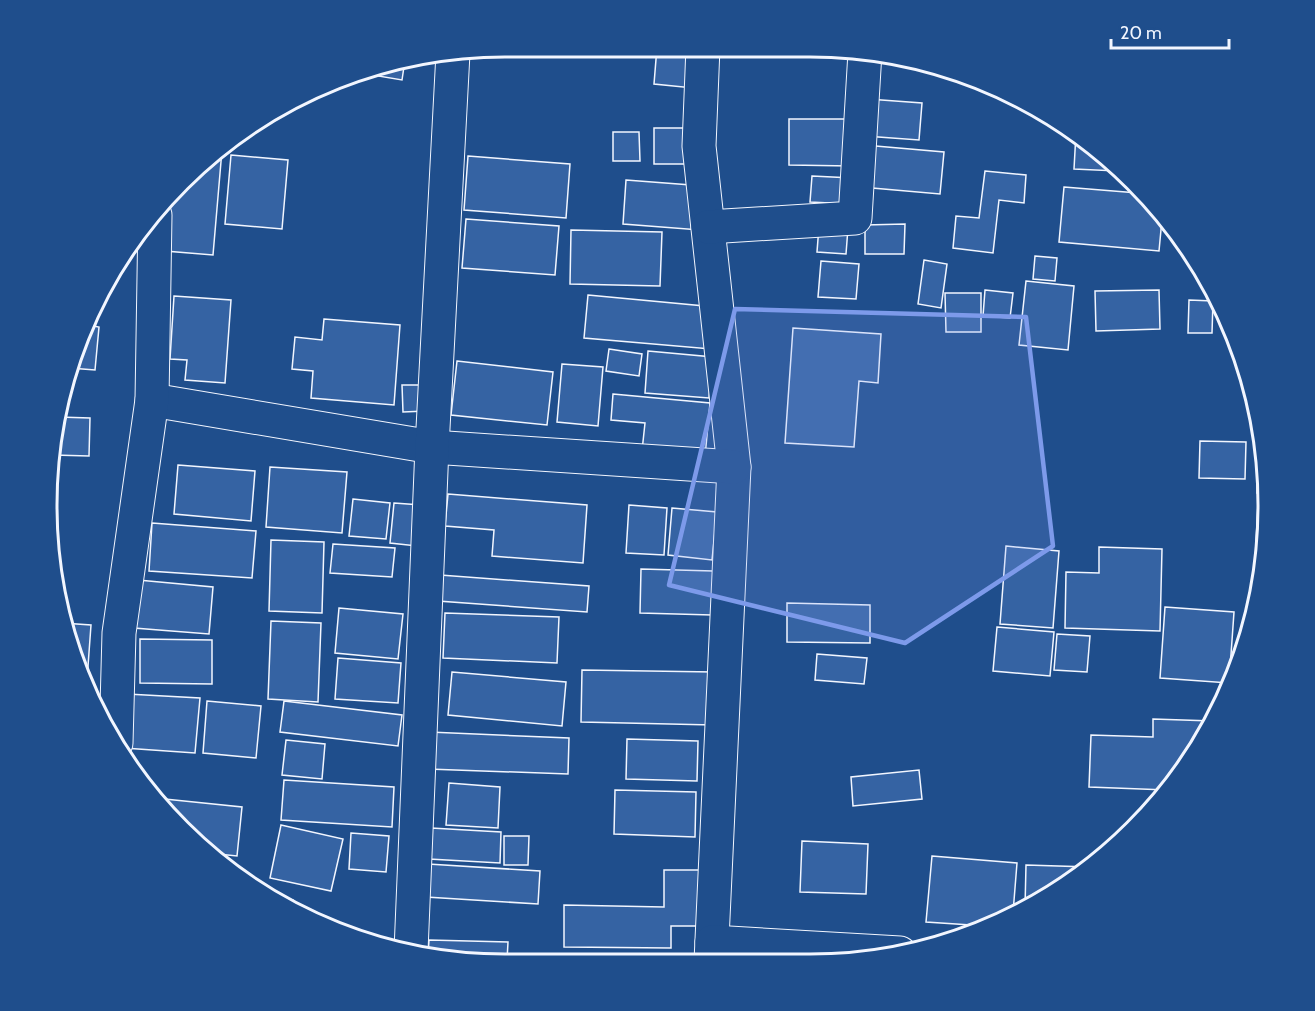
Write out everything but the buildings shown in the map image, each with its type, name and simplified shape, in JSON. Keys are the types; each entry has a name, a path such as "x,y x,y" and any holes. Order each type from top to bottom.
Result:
{"street":[{"path":"703,57 699,146 734,467 712,951 845,952"},
{"path":"411,944 432,447 453,60"},
{"path":"708,227 855,218 864,61"},
{"path":"116,729 118,633 152,400 155,226"},
{"path":"152,400 432,447 734,467"}],"highlighted area":[{"path":"735,309 1026,317 1053,546 905,643 669,585"}]}
